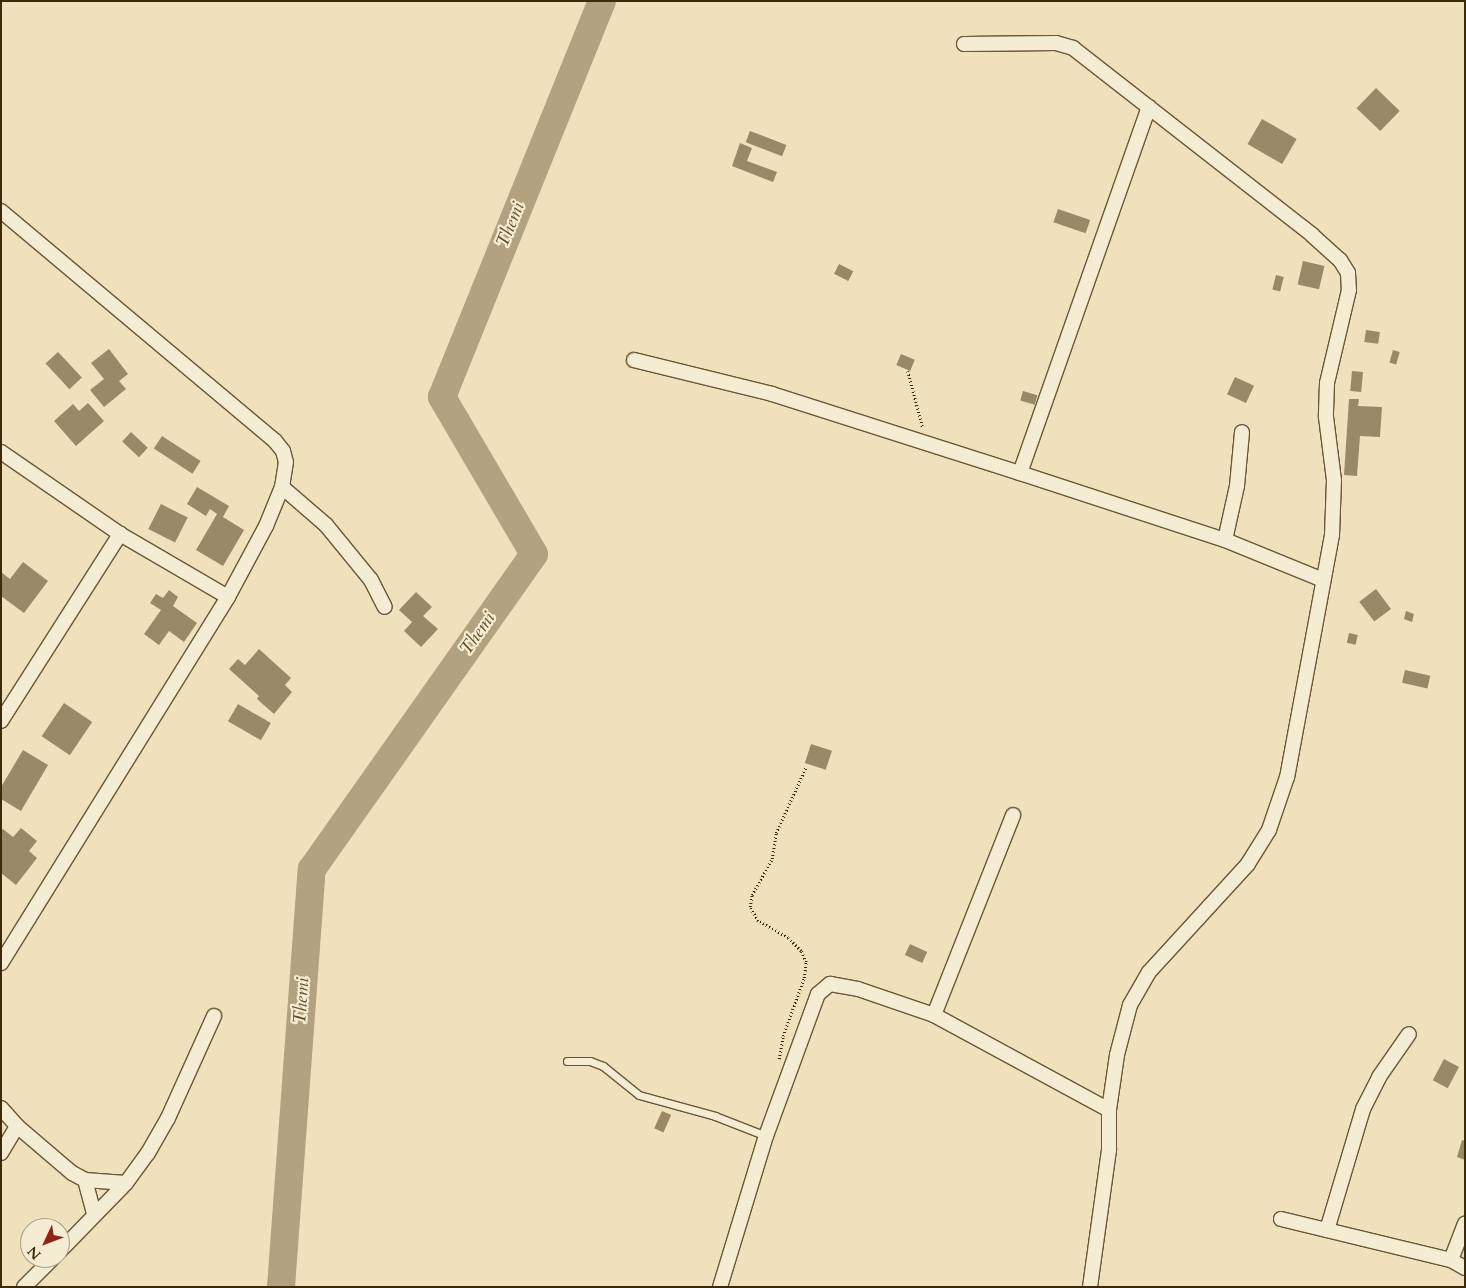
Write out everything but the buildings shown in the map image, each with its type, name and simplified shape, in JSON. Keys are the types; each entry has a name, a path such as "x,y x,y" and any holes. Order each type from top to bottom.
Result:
{"street":[{"path":"964,44 1056,43 1073,48 1312,236 1340,260 1348,273 1349,290 1327,384 1326,418 1334,480 1332,535 1288,777 1269,830 1248,864 1149,972 1139,986 1130,1005 1117,1054 1109,1110 1109,1150 1090,1287"},
{"path":"1020,473 1149,107"},
{"path":"1,211 275,442 283,451 286,462 282,487 266,526 228,597 1,963"},
{"path":"634,360 772,394 1020,473 1225,540 1323,580"},
{"path":"1225,540 1237,486 1242,432"},
{"path":"1,452 120,534 228,597"},
{"path":"282,487 326,525 371,580 385,607"},
{"path":"1,721 120,534"},
{"path":"934,1015 1013,815"},
{"path":"720,1287 766,1136 791,1074 818,994 830,984 858,989 934,1015 1109,1110"},
{"path":"70,1240 126,1183 148,1153 168,1118 214,1016"},
{"path":"1327,1230 1363,1109 1379,1077 1409,1034"},
{"path":"1,1108 17,1126 72,1173 85,1180 126,1183"},
{"path":"1,1153 17,1126"},
{"path":"85,1180 94,1214"},
{"path":"1281,1219 1451,1260 1465,1268"},
{"path":"1451,1260 1465,1224"},
{"path":"24,1287 43,1268"}],"lane":[{"path":"567,1061 590,1061 603,1066 639,1095 715,1116 766,1136"}],"path":[{"path":"908,371 917,410 931,445"},
{"path":"791,1074 778,1053 804,978 806,962 802,950 788,938 758,921 750,907 752,895 772,859 776,833 806,767"}],"waterway":[{"name":"Themi","path":"281,1287 312,869 534,554 442,397 602,1"}]}
